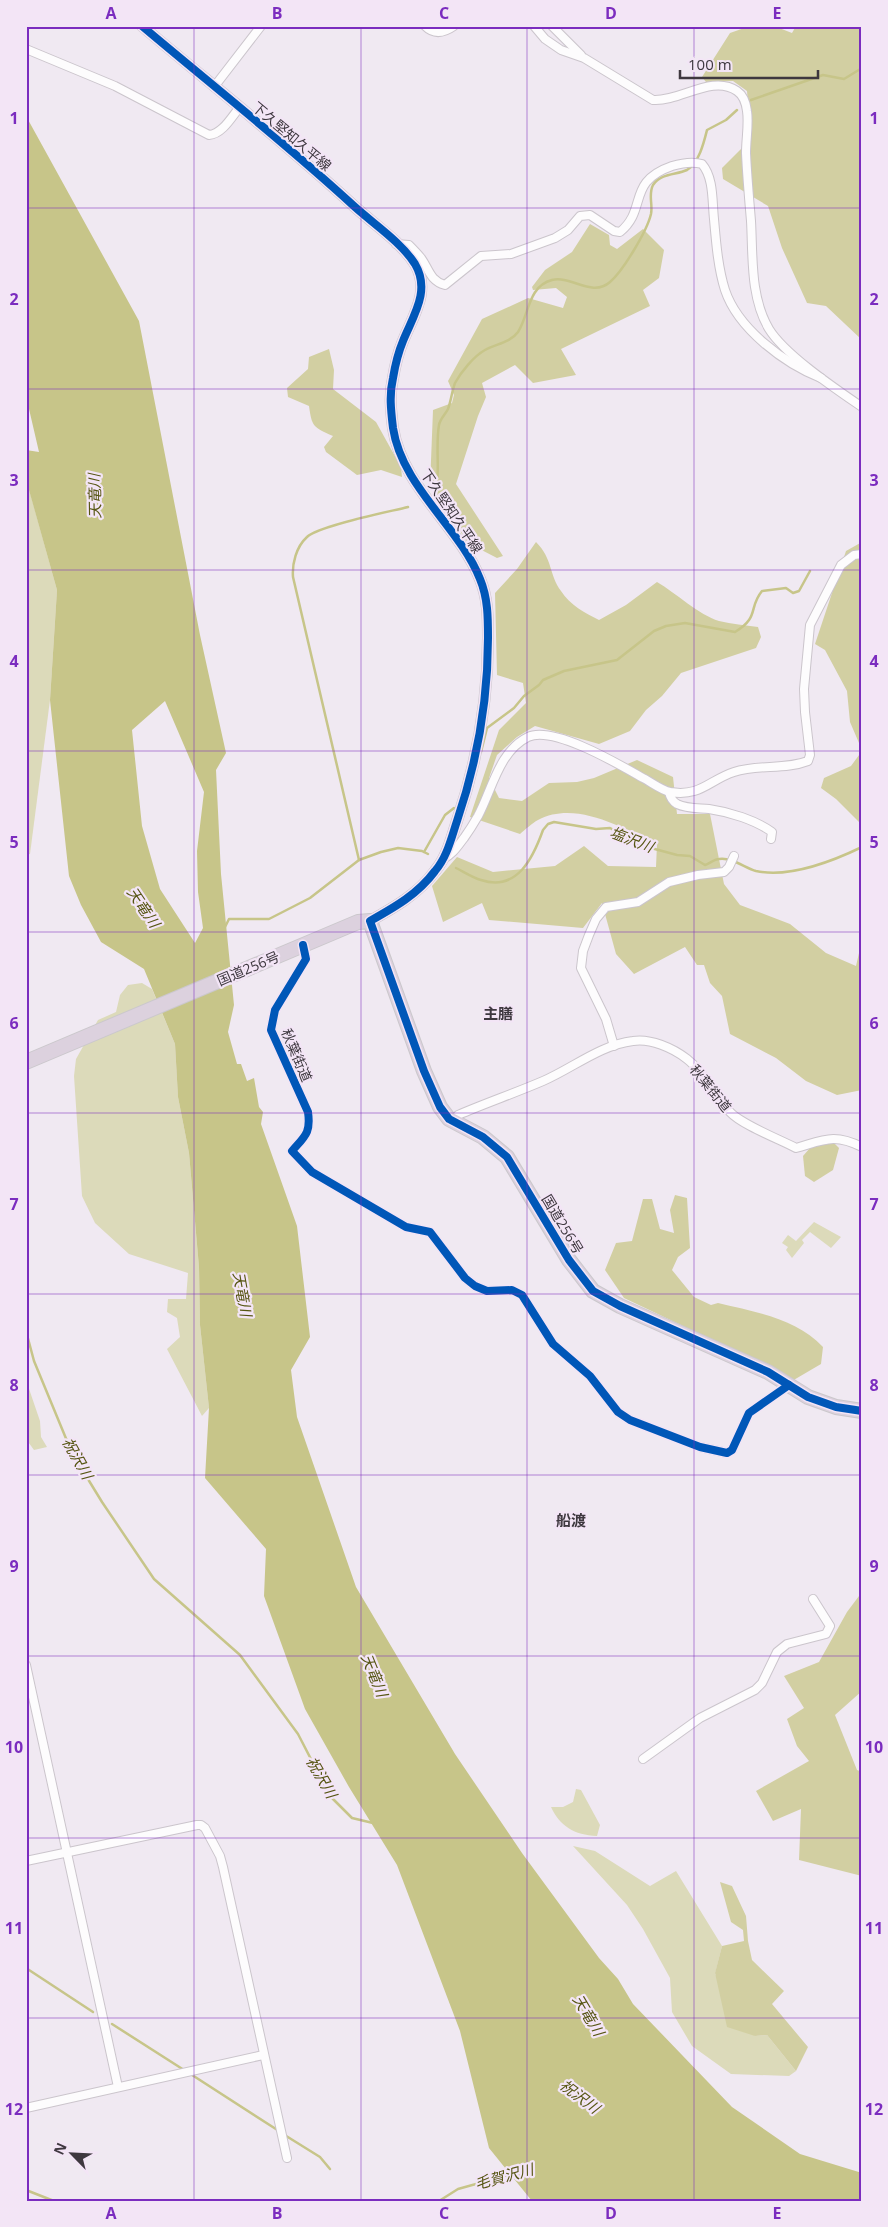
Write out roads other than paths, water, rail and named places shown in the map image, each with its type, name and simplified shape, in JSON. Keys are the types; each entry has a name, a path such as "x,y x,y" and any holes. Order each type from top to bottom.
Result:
{"highway":[{"name":"国道256号","path":"26,1062 358,922 370,921 424,1071 440,1107 453,1121 483,1137 507,1157 564,1252 585,1283 593,1291 620,1306 768,1372 821,1402 862,1411"}],"main road":[{"name":"下久堅知久平線","path":"142,26 328,182 396,244 416,267 422,292 402,344 392,382 391,406 394,432 398,446 420,488 474,565 486,599 488,658 485,703 479,741 463,803 443,859 436,871 409,898 370,921"}],"street":[{"path":"214,88 261,26"},
{"path":"425,26 429,30 440,33 454,26"},
{"path":"534,26 545,39 560,50 584,58 653,100 665,101 714,85 724,85 737,91 744,98 747,110 746,152 757,298 762,316 770,331 781,344 821,378 862,407"},
{"path":"552,26 584,58"},
{"path":"26,49 114,86 209,135 215,135 220,132 239,108"},
{"path":"396,244 409,245 421,258 431,277 445,285 481,256 512,254 555,238 568,230 580,216 590,215 614,231 620,232 633,218 636,202 648,178 658,171 694,162 702,164 710,177 714,226 721,269 732,306 752,330 779,357 802,371 821,378"},
{"path":"443,859 452,854 478,817 500,766 508,754 528,737 542,733 553,735 597,753 669,792 691,792 706,788 732,772 749,768 798,765 808,761 810,755 804,689 810,625 841,565 854,555 862,554"},
{"path":"669,792 670,798 683,806 711,809 764,826 772,832 772,839"},
{"path":"614,1046 606,1019 582,968 584,951 596,920 606,907 632,904 669,882 698,875 724,872 729,867 734,856"},
{"name":"秋葉街道","path":"303,945 306,959 276,1010 271,1030 308,1112 309,1124 307,1134 292,1150 312,1172 406,1227 430,1232 465,1278 475,1286 487,1291 512,1290 522,1295 552,1344 590,1376 618,1412 630,1420 700,1447 727,1453 732,1450 749,1413 789,1385"},
{"name":"秋葉街道","path":"453,1121 458,1115 544,1080 591,1055 634,1040 644,1041 686,1058 706,1079 729,1111 738,1119 796,1148 834,1138 847,1140 862,1147"},
{"path":"643,1759 700,1718 754,1690 762,1683 777,1652 787,1644 826,1634 830,1626 813,1599"},
{"path":"26,1665 118,2087"},
{"path":"26,1862 197,1825 202,1825 205,1828 220,1856 223,1866 287,2158"},
{"path":"26,2108 263,2054"}],"water":[{"name":"天竜川","path":"26,116 139,321 200,635 226,753 216,770 221,874 234,1005 228,1032 237,1064 241,1064 247,1081 254,1078 259,1107 263,1112 261,1124 297,1226 310,1337 291,1370 297,1417 356,1587 455,1754 522,1853 599,1958 618,1979 633,2004 732,2107 800,2154 862,2173 862,2201 532,2201 489,2148 460,2031 397,1865 349,1787 305,1709 264,1596 266,1549 205,1478 209,1408 200,1325 199,1267 189,1153 178,1097 175,1044 144,969 101,942 81,905 69,876 50,700 57,590 29,490 26,489 26,450 39,452 26,396","holes":["165,701 204,792 197,851 198,892 203,928 195,943 160,889 142,826 132,730"]}],"waterway":[{"path":"751,100 823,75 844,79 862,68"},
{"path":"435,497 438,480 439,425 448,409 455,383 464,369 481,353 507,341 518,332 530,302 538,288 544,283 559,279 596,288 610,282 628,260 649,221 653,185 660,178 683,172 691,167 700,152 707,130 726,120 737,110"},
{"path":"359,860 293,577 293,567 303,541 314,533 339,524 408,507"},
{"path":"481,752 487,728 514,708 524,696 543,680 564,671 617,660 654,631 666,626 685,623 735,632 748,622 755,602 762,591 786,588 793,593 799,591 810,571"},
{"path":"424,852 445,815 454,808"},
{"name":"塩沢川","path":"456,868 478,879 494,882 514,877 528,861 543,830 548,824 554,822 596,829 610,828 640,845 677,855 690,856 705,865 724,859 734,861 756,871 769,873 811,867 862,847"},
{"name":"塩沢川","path":"225,927 229,919 269,919 310,898 359,860 381,852 398,848 422,851 428,854"},
{"name":"祝沢川","path":"26,1331 34,1361 72,1453 102,1502 154,1579 240,1655 298,1734 330,1796 352,1818 373,1823"},
{"path":"26,1968 93,2012"},
{"path":"112,2024 184,2070"},
{"path":"189,2073 279,2131"},
{"path":"283,2134 320,2157 330,2169"},
{"name":"毛賀沢川","path":"439,2201 458,2189 512,2174"},
{"name":"毛賀沢川","path":"26,2190 54,2201"}],"district":[{"name":"主膳","path":"498,1013"},
{"name":"船渡","path":"571,1520"}]}
